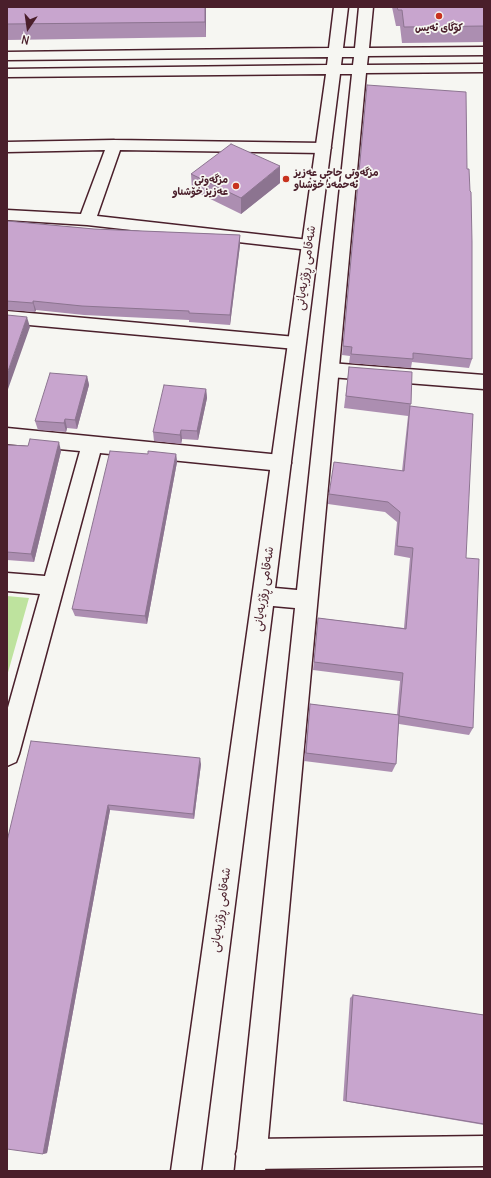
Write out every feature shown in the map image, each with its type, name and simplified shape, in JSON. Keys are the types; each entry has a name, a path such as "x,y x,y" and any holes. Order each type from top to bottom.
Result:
{"street":[{"name":"شەقامی ڕۆژبەیانی","path":"186,1171 341,7"},
{"path":"366,7 250,1162 484,1151"},
{"path":"361,61 484,51"},
{"path":"7,56 361,61 484,68"},
{"path":"7,73 335,61"},
{"path":"87,220 114,145"},
{"path":"7,147 114,145 322,148"},
{"path":"7,215 87,220 309,245"},
{"path":"7,317 296,343"},
{"path":"330,370 484,382"},
{"path":"7,436 280,463"},
{"path":"7,754 92,445"},
{"path":"7,582 53,586"},
{"path":"263,596 307,600"}],"green space":[{"path":"7,596 29,598 7,676"}],"building":[{"path":"7,7 205,7 205,22 7,24"},
{"name":"کۆگای ئەیس","path":"397,7 484,7 484,26 404,27 402,10 398,10"},
{"path":"367,85 466,92 467,169 469,169 471,192 472,359 413,353 413,359 351,354 352,347 343,346"},
{"path":"231,144 280,166 241,198 191,174"},
{"path":"7,221 94,229 240,235 230,315 189,313 189,311 82,306 33,301 33,303 7,301"},
{"path":"7,315 27,317 7,374"},
{"path":"349,367 412,372 411,404 346,396"},
{"path":"50,373 87,376 75,420 65,419 64,423 35,421"},
{"path":"164,385 206,389 197,431 181,430 180,435 153,432"},
{"path":"410,406 473,414 466,558 479,559 473,728 399,716 403,673 314,662 318,618 406,629 413,548 397,546 400,512 388,502 329,494 334,462 404,471"},
{"path":"30,439 59,442 31,554 7,552 7,445 28,446"},
{"path":"110,451 148,454 148,451 176,454 145,616 72,609"},
{"path":"310,704 399,715 396,764 306,753"},
{"path":"31,741 200,758 193,814 108,805 43,1154 7,1149 7,841"},
{"path":"353,995 484,1015 484,1124 346,1101"}],"place":[{"name":"کۆگای ئەیس","path":"439,16"},
{"name":"مزگەوتی حاجی عەزیز ئەحمەد خۆشناو","path":"286,179"},
{"name":"مزگەوتی عەزیز خۆشناو","path":"236,186"}]}
